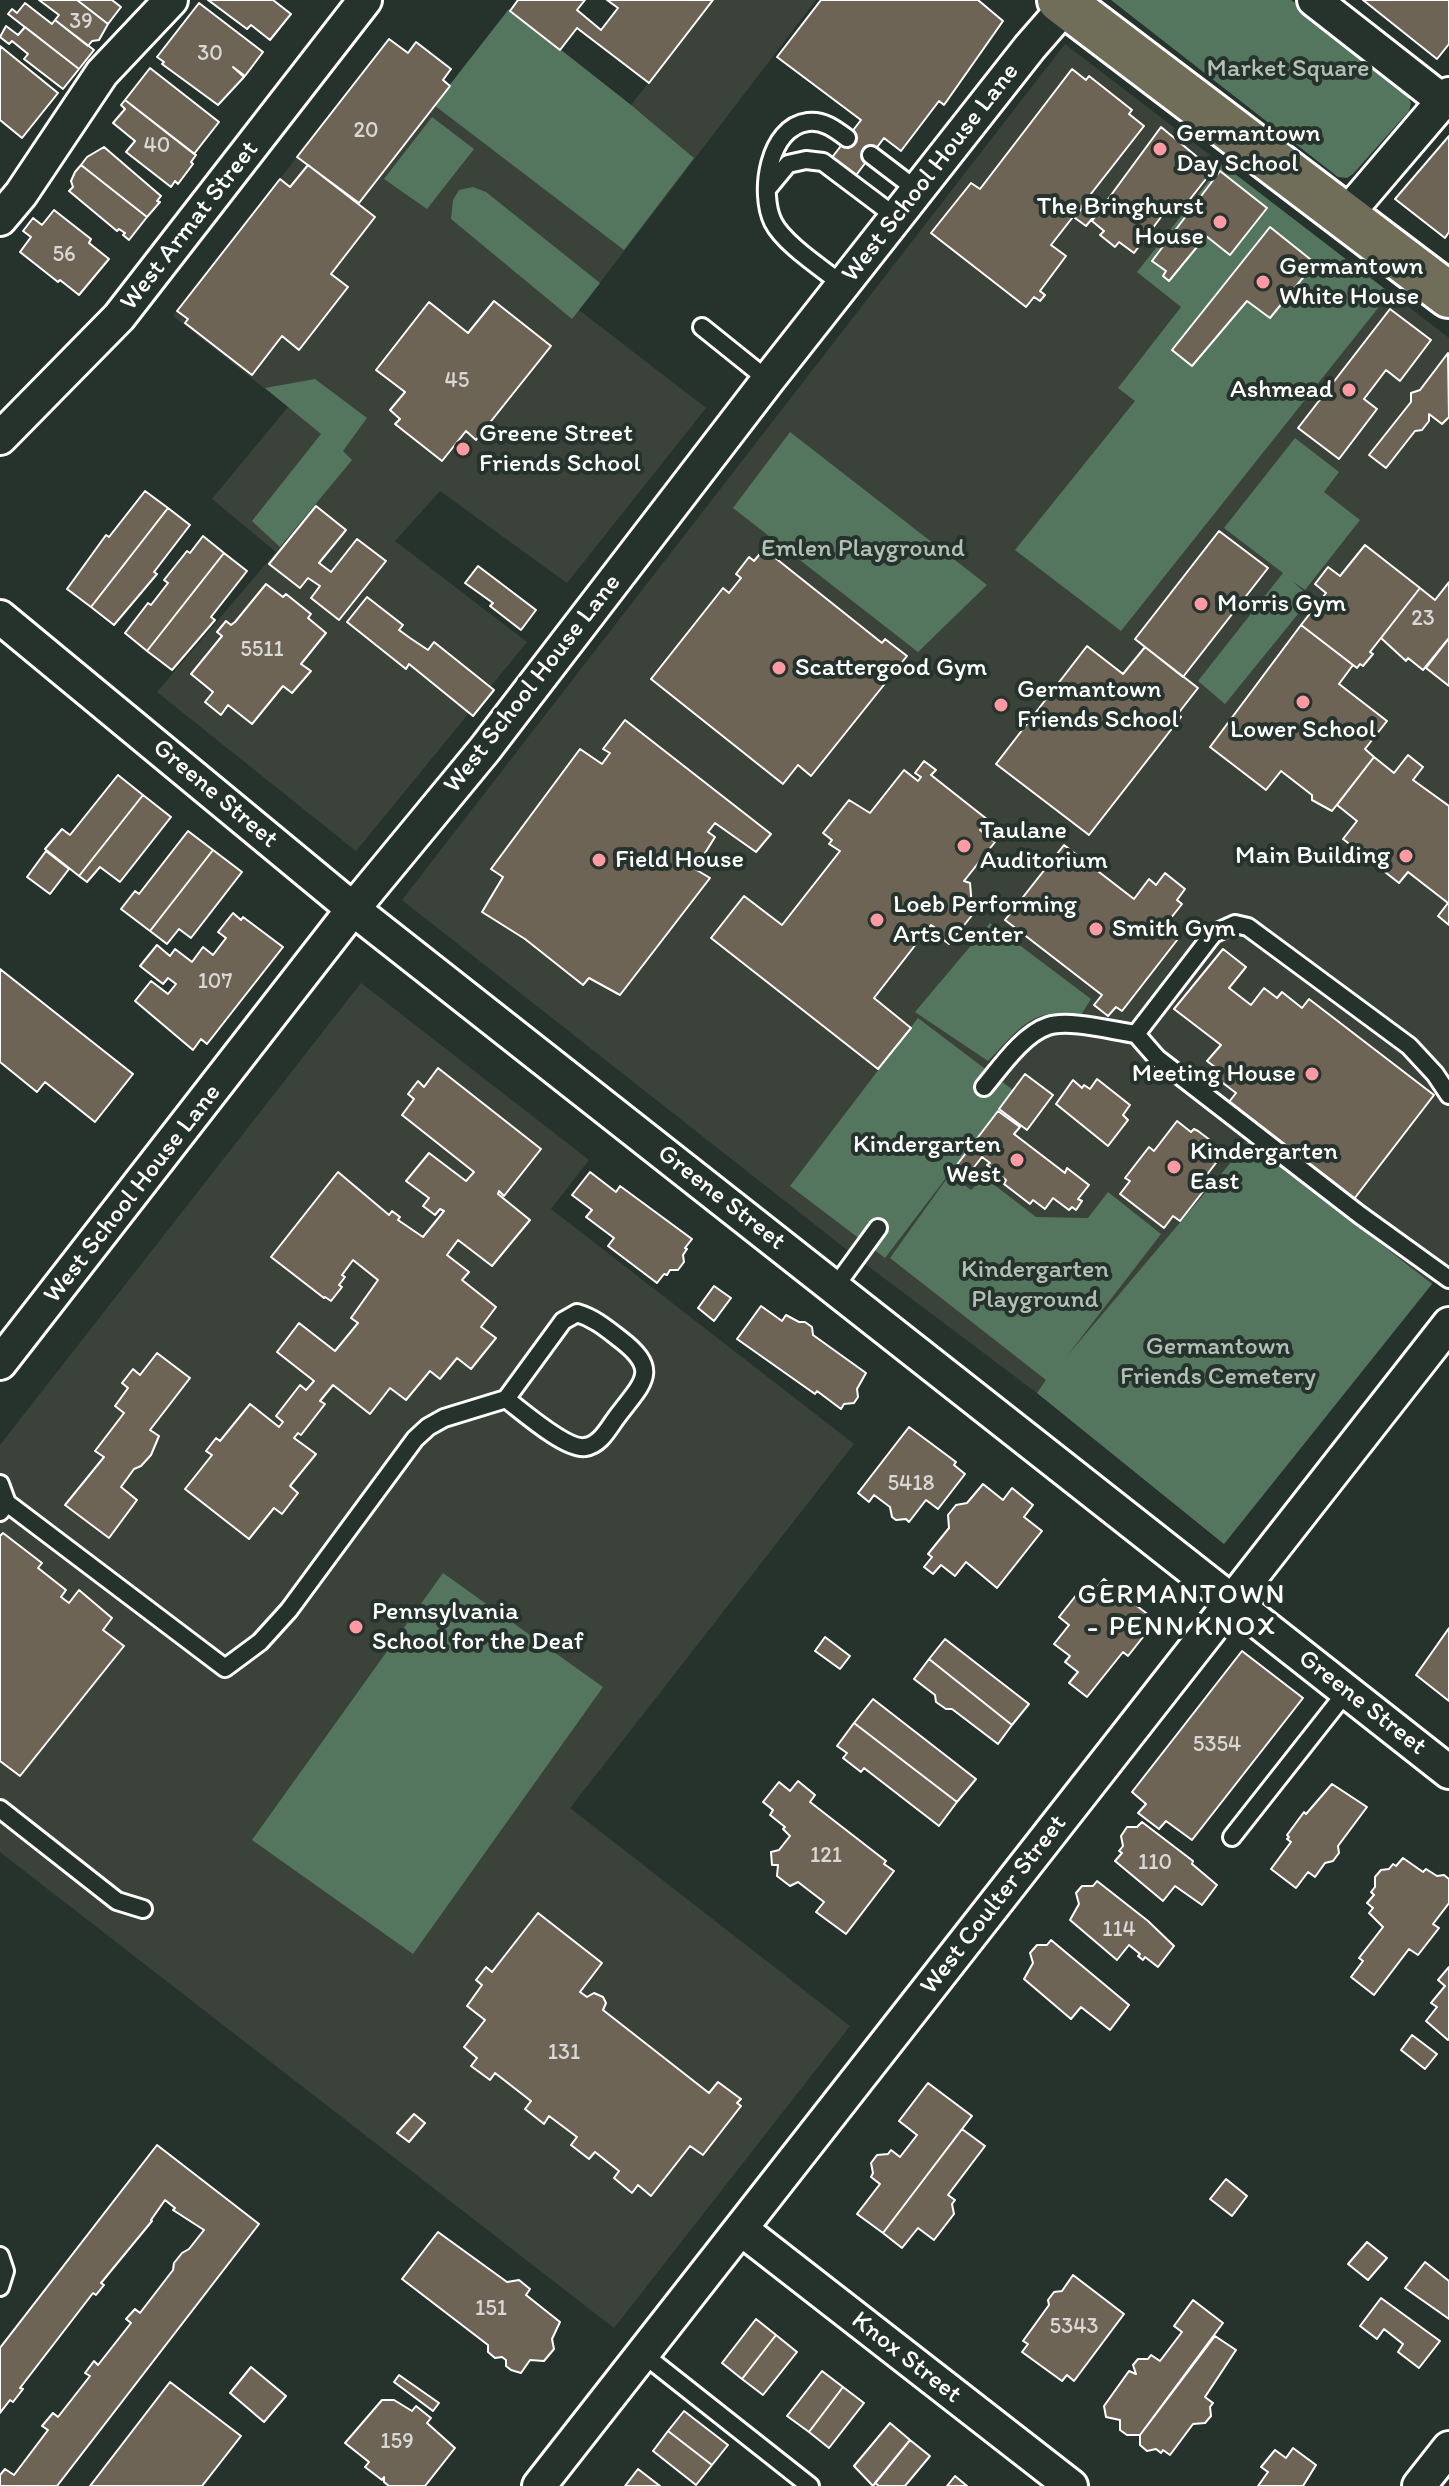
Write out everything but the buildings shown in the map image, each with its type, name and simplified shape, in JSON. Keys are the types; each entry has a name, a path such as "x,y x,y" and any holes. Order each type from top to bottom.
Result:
{"main road":[{"path":"1066,2 1449,295"}],"street":[{"path":"0,219 21,194 102,73 171,0"},
{"name":"West Armat Street","path":"4,426 119,317 365,0"},
{"path":"1314,0 1446,98 1345,216"},
{"name":"West School House Lane","path":"0,1363 353,909 485,749 768,380 1066,2"},
{"name":"Greene Street","path":"0,617 353,909 1449,1772"},
{"name":"West Coulter Street","path":"539,2486 1449,1324"},
{"name":"Knox Street","path":"741,2229 1071,2486"},
{"path":"1419,2486 1449,2448"}],"lane":[{"path":"843,285 779,232 772,219 767,192 774,152 796,125 810,121 829,125 847,138"},
{"path":"871,155 917,190"},
{"path":"767,192 775,177 788,164 806,160 823,162 896,217"},
{"path":"702,327 768,380"},
{"path":"1136,1034 1213,934 1235,924 1248,927 1409,1046 1435,1074 1449,1095"},
{"path":"984,1087 1014,1052 1048,1026 1062,1024 1136,1034 1169,1067 1360,1215 1449,1279"},
{"path":"835,1287 878,1228"},
{"path":"0,1484 4,1507 225,1668 260,1642 289,1610 415,1439 444,1418 506,1399 563,1321 577,1313 592,1318 638,1353 645,1366 643,1382 599,1441 585,1448 569,1444 506,1399"},
{"path":"1232,1837 1347,1691"},
{"path":"0,1809 117,1901 143,1909"},
{"path":"0,2256 5,2271 0,2287"},
{"path":"643,2354 810,2486"}],"shaded area":[{"name":"Greene Street Friends School","path":"713,0 816,0 579,310 706,408 567,583 440,491 395,541 527,642 356,851 157,692 276,552 212,499 288,407 173,316 297,157 359,203 509,9 631,105"},
{"name":"Germantown Friends School","path":"1065,44 1449,338 1449,1262 1224,1544 1037,1393 860,1260 402,900"},
{"name":"Pennsylvania School for the Deaf","path":"361,983 589,1160 551,1209 854,1444 570,1808 850,2026 614,2328 0,1852 0,1445"}],"green space":[{"name":"Market Square","path":"1111,0 1291,0 1404,89 1411,103 1409,111 1353,174 1347,178 1338,177"},
{"path":"509,9 694,158 624,250 434,105"},
{"path":"432,117 474,149 427,209 384,179"},
{"name":"Germantown White House","path":"1222,164 1390,293 1121,631 1015,550 1135,401 1118,388 1181,307 1137,272"},
{"path":"473,187 486,192 600,283 572,319 451,219 453,200 459,190"},
{"path":"315,379 367,418 343,451 352,460 280,547 252,521 321,434 265,388"},
{"name":"Emlen Playground","path":"790,432 987,585 918,652 733,508"},
{"path":"1295,438 1339,472 1324,492 1360,520 1305,590 1292,581 1311,598 1225,704 1198,681 1283,573 1224,528"},
{"path":"990,923 1091,999 1081,1015 1050,1014 1028,1022 988,1061 915,1012"},
{"path":"918,1018 1013,1090 885,1258 790,1186"},
{"name":"Germantown Friends Cemetery","path":"1249,1141 1432,1284 1224,1544 1037,1393 1046,1380 890,1258 950,1174 971,1190 984,1177 1036,1217 1088,1218 1108,1192 1161,1234 1067,1356"},
{"path":"443,1573 603,1687 413,1954 252,1840"}],"place":[{"name":"Germantown Day School","path":"1160,149"},
{"name":"The Bringhurst House","path":"1220,222"},
{"name":"Germantown White House","path":"1263,282"},
{"name":"Ashmead","path":"1349,390"},
{"name":"Greene Street Friends School","path":"463,449"},
{"name":"Morris Gym","path":"1201,604"},
{"name":"Scattergood Gym","path":"779,668"},
{"name":"Lower School","path":"1303,702"},
{"name":"Germantown Friends School","path":"1001,705"},
{"name":"Taulane Auditorium","path":"964,846"},
{"name":"Main Building","path":"1406,856"},
{"name":"Field House","path":"599,860"},
{"name":"Loeb Performing Arts Center","path":"877,920"},
{"name":"Smith Gym","path":"1096,929"},
{"name":"Meeting House","path":"1312,1074"},
{"name":"Kindergarten West","path":"1017,1160"},
{"name":"Kindergarten East","path":"1174,1167"},
{"name":"Pennsylvania School for the Deaf","path":"356,1627"}],"district":[{"name":"GERMANTOWN - PENN KNOX","path":"1182,1612"}],"park label":[{"name":"Kindergarten Playground","path":"1035,1285"}]}
